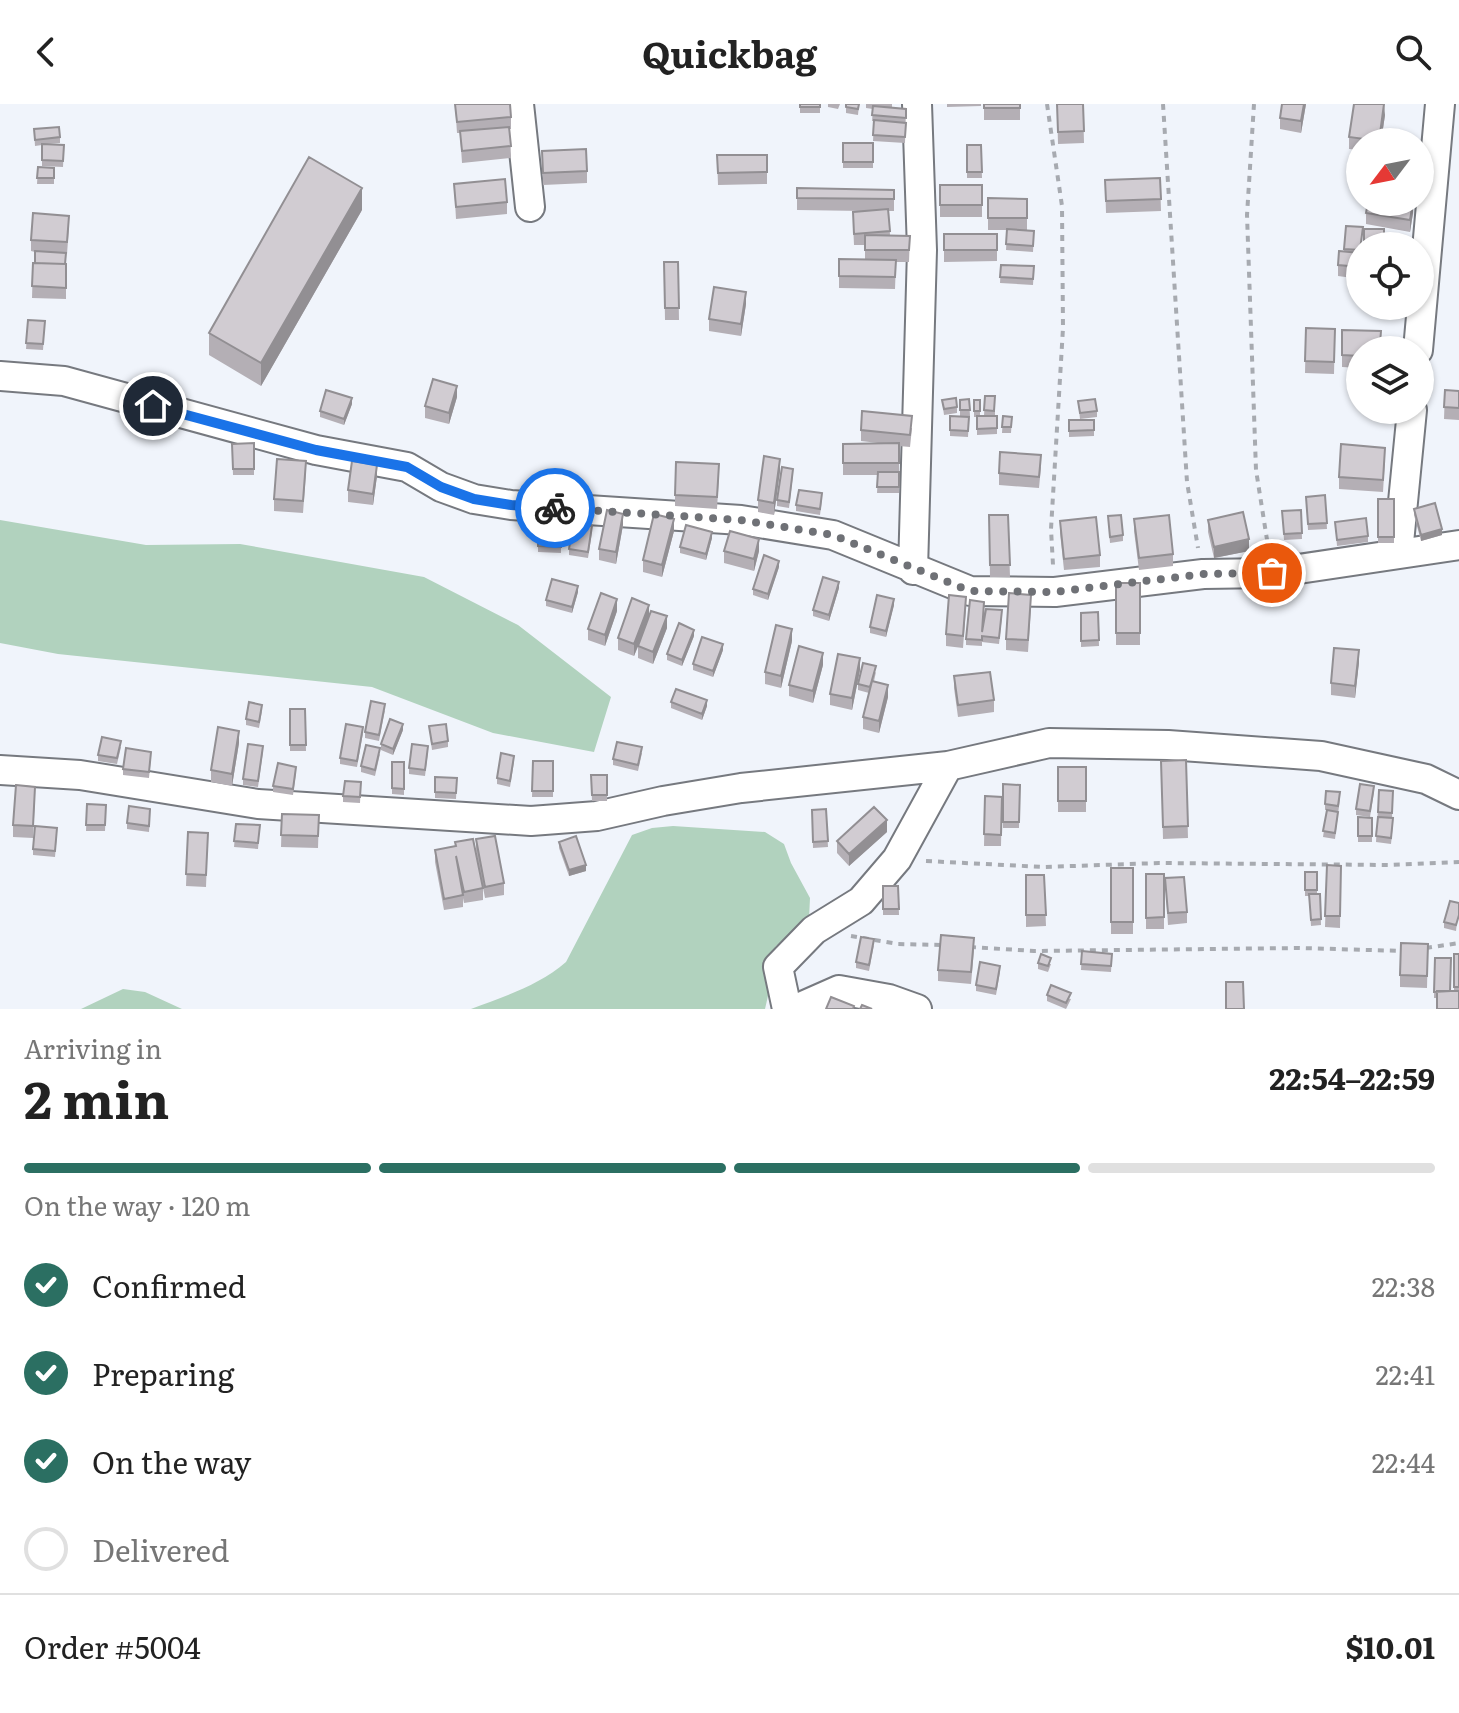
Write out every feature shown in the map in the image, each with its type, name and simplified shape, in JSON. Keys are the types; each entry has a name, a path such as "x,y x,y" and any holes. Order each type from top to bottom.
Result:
{"street":[{"path":"519,104 530,207"},
{"path":"913,570 922,250 917,104"},
{"path":"1419,336 1440,104"},
{"path":"0,376 64,381 316,450 407,467 441,487 474,499 511,505 741,520 833,535 970,591 1055,592 1203,574 1272,573 1459,545"},
{"path":"1398,553 1411,424"},
{"path":"0,770 80,775 258,804 531,821 597,816 741,788 948,766 1049,743 1168,745 1321,756 1426,779 1459,795"},
{"path":"787,1009 778,967 814,930 861,901 897,859 948,766"},
{"path":"796,1009 839,990 889,999 917,1009"}],"path":[{"path":"1047,104 1062,206 1063,328 1051,529 1055,592"},
{"path":"1163,104 1187,482 1203,574"},
{"path":"1254,104 1247,215 1251,345 1256,470 1272,573"},
{"path":"897,859 1044,867 1159,863 1389,865 1459,862"},
{"path":"814,930 898,944 1034,951 1410,950"},
{"path":"1423,948 1459,943"}],"green space":[{"path":"0,520 146,545 240,544 424,577 518,625 611,697 594,752 493,733 372,687 58,654 0,643"},
{"path":"673,826 765,832 784,844 810,898 809,919 776,946 766,966 770,987 765,1009 471,1009 533,984 566,962 632,835 652,828"},
{"path":"123,989 145,992 182,1009 81,1009"}],"building":[{"path":"455,104 510,104 511,117 457,122"},
{"path":"800,104 820,104 820,107 800,107"},
{"path":"846,104 859,104 858,109 846,107"},
{"path":"984,104 1020,104 1020,108 984,108"},
{"path":"1057,104 1083,104 1084,131 1058,132"},
{"path":"1282,104 1304,104 1301,121 1280,118"},
{"path":"1354,104 1384,104 1381,128 1350,128"},
{"path":"873,106 906,109 906,118 872,115"},
{"path":"874,120 906,123 905,137 873,135"},
{"path":"59,127 60,137 35,140 34,129"},
{"path":"509,127 511,146 462,151 460,131"},
{"path":"843,143 873,143 873,162 843,162"},
{"path":"42,144 64,145 63,161 42,160"},
{"path":"967,145 981,145 982,172 967,172"},
{"path":"586,149 587,171 543,173 542,151"},
{"path":"717,155 767,155 767,172 718,173"},
{"path":"309,157 362,188 261,363 209,333"},
{"path":"38,167 54,168 54,178 37,178"},
{"path":"1160,178 1161,199 1106,201 1105,180"},
{"path":"505,179 507,202 456,207 454,184"},
{"path":"940,185 982,185 982,205 940,205"},
{"path":"797,188 894,190 894,199 797,198"},
{"path":"988,198 1027,199 1027,218 988,218"},
{"path":"888,209 890,231 854,234 853,212"},
{"path":"33,213 69,216 67,242 31,240"},
{"path":"1385,216 1411,216 1410,220"},
{"path":"1346,226 1363,227 1362,232 1346,232 1344,249"},
{"path":"1007,229 1034,231 1033,246 1006,244"},
{"path":"1364,229 1384,229 1384,232 1364,232"},
{"path":"944,234 997,234 997,250 944,250"},
{"path":"865,235 910,236 909,250 865,250"},
{"path":"35,251 66,253 65,264 35,263"},
{"path":"1339,251 1346,252 1346,266 1338,265"},
{"path":"839,259 896,260 895,277 839,276"},
{"path":"664,262 678,262 679,308 665,308"},
{"path":"33,263 66,264 66,288 32,286"},
{"path":"1001,265 1034,266 1033,279 1000,277"},
{"path":"714,287 746,292 741,324 709,319"},
{"path":"28,320 45,321 43,344 26,343"},
{"path":"1306,328 1335,329 1334,362 1305,361"},
{"path":"1342,330 1381,331 1381,336 1346,336 1346,355 1342,355"},
{"path":"433,379 457,386 449,413 425,406"},
{"path":"326,390 352,398 344,419 320,411"},
{"path":"1445,390 1459,391 1459,408 1444,407"},
{"path":"985,396 995,396 994,411 984,410"},
{"path":"956,398 957,407 944,409 942,400"},
{"path":"969,399 970,410 960,410 960,400"},
{"path":"1095,399 1097,411 1080,413 1078,401"},
{"path":"974,400 980,400 980,411 974,411"},
{"path":"862,411 912,416 910,435 861,430"},
{"path":"950,416 969,417 968,431 950,430"},
{"path":"977,416 997,416 997,428 977,429"},
{"path":"1003,416 1012,417 1011,427 1002,427"},
{"path":"1069,420 1094,420 1094,430 1069,431"},
{"path":"254,443 254,469 233,469 232,444"},
{"path":"899,443 899,463 843,463 843,444"},
{"path":"1341,444 1385,448 1383,480 1339,477"},
{"path":"1000,452 1041,455 1039,477 999,473"},
{"path":"764,456 780,459 774,503 758,500"},
{"path":"277,459 306,461 303,501 274,499"},
{"path":"352,461 377,465 373,494 348,490"},
{"path":"676,462 719,464 717,497 675,495"},
{"path":"782,467 793,469 789,502 777,500"},
{"path":"878,472 899,472 899,487 877,487"},
{"path":"799,490 822,493 820,509 796,505"},
{"path":"1325,495 1327,523 1308,524 1306,497"},
{"path":"1378,499 1394,499 1394,537 1378,537"},
{"path":"1435,503 1442,529 1421,535 1414,509"},
{"path":"607,510 623,514 616,552 599,549"},
{"path":"1301,510 1302,533 1284,534 1282,511"},
{"path":"1243,512 1249,539 1214,547 1208,520"},
{"path":"654,514 674,519 662,565 643,560"},
{"path":"989,515 1008,515 1010,565 990,565"},
{"path":"1121,515 1123,535 1110,537 1108,516"},
{"path":"1169,515 1173,554 1139,558 1134,519"},
{"path":"1096,517 1100,555 1064,559 1060,521"},
{"path":"1366,518 1368,536 1337,540 1335,522"},
{"path":"573,524 592,526 588,552 569,549"},
{"path":"686,525 712,532 706,554 680,547"},
{"path":"538,531 561,532 561,547 538,546"},
{"path":"730,531 759,539 754,559 724,551"},
{"path":"764,555 779,561 768,594 753,589"},
{"path":"823,577 839,582 829,615 813,610"},
{"path":"552,579 578,586 572,607 546,600"},
{"path":"1116,583 1140,583 1140,633 1116,633"},
{"path":"601,593 617,599 605,635 588,629"},
{"path":"1009,593 1031,595 1028,640 1006,639"},
{"path":"877,595 894,599 886,631 870,627"},
{"path":"949,595 966,597 963,636 946,634"},
{"path":"632,598 649,605 634,644 618,638"},
{"path":"970,600 984,602 982,632 986,609 1002,610 999,638 982,636 982,640 966,639"},
{"path":"651,611 667,616 653,652 638,646"},
{"path":"1098,612 1099,640 1081,641 1081,613"},
{"path":"679,623 694,630 682,660 667,654"},
{"path":"776,625 792,629 781,676 765,672"},
{"path":"702,637 723,644 713,671 693,664"},
{"path":"799,646 823,653 813,691 789,685"},
{"path":"1334,648 1359,650 1355,686 1331,683"},
{"path":"838,654 860,658 852,698 830,694"},
{"path":"863,663 876,666 870,687 858,684"},
{"path":"990,672 994,700 958,705 954,676"},
{"path":"872,681 888,685 879,721 863,717"},
{"path":"676,689 707,700 702,714 671,702"},
{"path":"371,701 385,704 379,735 365,732"},
{"path":"249,702 262,705 259,722 246,719"},
{"path":"290,709 305,709 306,745 290,745"},
{"path":"390,719 403,724 393,749 381,744"},
{"path":"346,724 363,727 357,761 340,758"},
{"path":"446,724 448,741 432,744 429,726"},
{"path":"218,727 239,731 232,774 211,770"},
{"path":"102,737 121,741 117,758 98,755"},
{"path":"617,742 642,747 638,765 613,759"},
{"path":"248,744 263,746 258,781 243,779"},
{"path":"412,744 428,746 425,770 409,768"},
{"path":"366,745 380,748 375,770 361,766"},
{"path":"126,748 151,752 149,772 123,769"},
{"path":"501,753 514,756 510,781 497,778"},
{"path":"1186,760 1188,826 1163,827 1161,761"},
{"path":"533,761 553,761 553,791 532,791"},
{"path":"392,762 404,762 404,789 392,788"},
{"path":"278,763 296,767 293,789 273,786"},
{"path":"1058,767 1086,767 1086,801 1058,801"},
{"path":"591,775 607,775 607,795 592,795"},
{"path":"435,777 457,778 456,793 435,792"},
{"path":"345,781 361,782 360,797 343,796"},
{"path":"1003,784 1020,785 1019,822 1003,822"},
{"path":"1360,784 1374,786 1370,811 1356,809"},
{"path":"16,785 35,787 33,826 13,825"},
{"path":"1379,790 1393,791 1392,813 1378,812"},
{"path":"1326,791 1340,792 1338,806 1325,804"},
{"path":"985,796 1002,797 1001,835 984,834"},
{"path":"87,804 106,805 105,825 86,825"},
{"path":"129,806 150,809 149,826 127,823"},
{"path":"874,807 887,820 849,854 837,841"},
{"path":"826,809 828,841 813,842 812,810"},
{"path":"1327,810 1338,812 1335,833 1323,831"},
{"path":"282,814 319,815 318,836 281,835"},
{"path":"1358,817 1372,818 1372,836 1358,836"},
{"path":"1378,817 1393,818 1391,838 1376,836"},
{"path":"236,824 260,825 258,843 234,841"},
{"path":"35,826 57,828 55,851 33,849"},
{"path":"188,832 208,833 206,875 186,874"},
{"path":"495,836 504,883 485,887 476,839"},
{"path":"576,836 586,865 569,870 559,842"},
{"path":"473,839 483,888 464,892 456,856 463,895 444,899 435,850"},
{"path":"1327,865 1341,866 1340,916 1325,916"},
{"path":"1111,868 1133,868 1133,922 1111,922"},
{"path":"1305,872 1317,872 1317,890 1305,890"},
{"path":"1146,874 1164,874 1164,917 1146,918"},
{"path":"1026,875 1044,875 1046,915 1026,915"},
{"path":"1184,877 1187,912 1168,913 1165,878"},
{"path":"883,886 898,886 899,909 883,909"},
{"path":"1309,894 1320,894 1321,919 1311,920"},
{"path":"1450,901 1459,903 1456,925 1444,922"},
{"path":"941,935 974,938 971,972 938,970"},
{"path":"861,937 874,939 869,965 856,962"},
{"path":"1401,943 1428,944 1427,976 1400,975"},
{"path":"1082,951 1112,954 1111,966 1081,964"},
{"path":"1041,954 1051,958 1048,966 1038,963"},
{"path":"1454,954 1459,954 1459,987 1454,987"},
{"path":"1435,958 1451,958 1450,991 1434,992"},
{"path":"980,962 1000,966 996,989 976,985"},
{"path":"1226,982 1243,982 1244,1009 1226,1009"},
{"path":"1051,985 1071,993 1066,1003 1047,995"},
{"path":"1437,991 1459,991 1459,1009 1437,1009"},
{"path":"831,997 854,1006 853,1009 826,1009"}],"way so far":[{"path":"555,508 741,520 833,535 970,591 1055,592 1203,574 1272,573"}],"route":[{"path":"153,406 316,450 407,467 441,487 474,499 555,508"}]}
